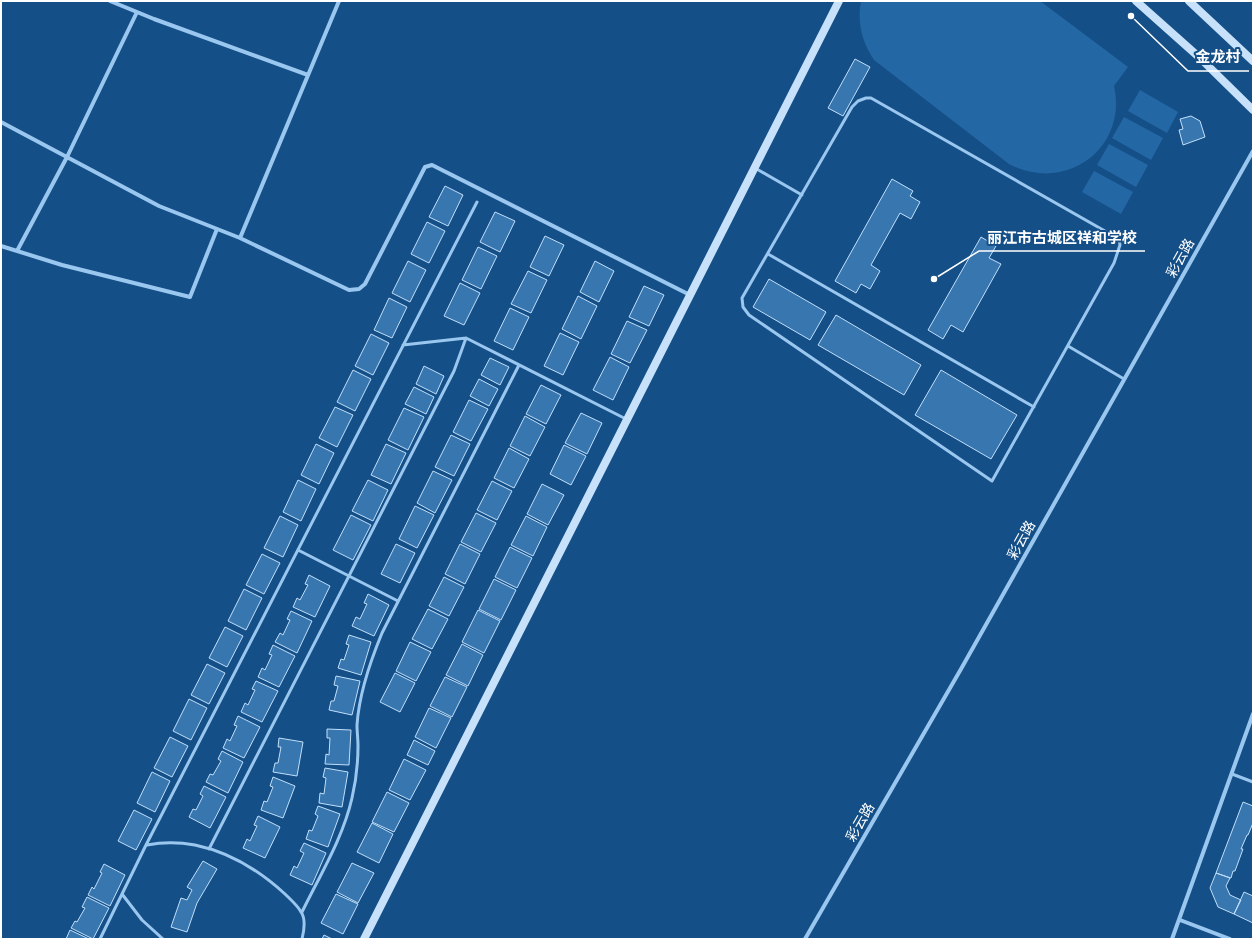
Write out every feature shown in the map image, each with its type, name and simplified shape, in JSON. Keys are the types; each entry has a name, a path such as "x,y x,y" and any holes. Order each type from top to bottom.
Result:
{"street":[{"path":"110,1 308,75"},
{"path":"240,238 339,1"},
{"path":"364,939 839,1"},
{"path":"1136,1 1200,58 1253,110"},
{"path":"1189,1 1253,61"},
{"path":"17,251 67,157 137,12"},
{"path":"1,122 159,206 240,238 345,288 354,290 359,289 367,280 425,167 432,165 691,295"},
{"name":"彩云路","path":"805,939 961,669 1253,151"},
{"path":"1,246 62,265 190,297 217,229"},
{"path":"1172,939 1253,714"},
{"path":"1180,920 1230,939"}],"lane":[{"path":"871,98 1118,239 1120,245 1114,263 992,481 749,316 743,307 742,298 802,195 855,104 862,99 871,98"},
{"path":"755,168 802,195"},
{"path":"100,939 146,845 476,202"},
{"path":"768,254 1034,407"},
{"path":"403,345 466,338 628,419"},
{"path":"209,850 454,371 466,338"},
{"path":"1068,346 1124,379"},
{"path":"302,939 304,927 302,912 335,846 347,815 355,782 358,751 357,726 364,687 382,633 519,365"},
{"path":"298,550 398,601"},
{"path":"1232,774 1253,782"},
{"path":"146,845 178,842 196,845 233,859 261,875 285,894 302,912"},
{"path":"122,894 142,920 163,939"}],"shaded area":[{"path":"861,1 1040,1 1128,67 1114,86 1116,108 1112,129 1102,146 1088,160 1071,169 1051,173 1030,172 1009,164 874,60 866,46 860,25"},
{"path":"1140,90 1178,112 1167,133 1128,111"},
{"path":"1124,117 1163,138 1151,160 1112,138"},
{"path":"1109,144 1148,165 1136,187 1097,165"},
{"path":"1094,171 1133,192 1121,214 1082,192"}],"building":[{"path":"855,59 870,67 843,116 828,108"},
{"path":"1191,116 1200,121 1205,137 1183,145 1179,130 1183,129 1180,119"},
{"path":"892,179 913,191 910,196 920,202 911,219 900,213 871,265 880,271 870,289 861,284 856,293 835,281"},
{"path":"445,186 463,195 448,226 429,217"},
{"path":"495,212 515,221 500,252 480,242"},
{"path":"427,222 445,231 429,263 411,254"},
{"path":"545,236 564,245 549,276 530,267"},
{"path":"981,237 996,246 989,258 1001,264 963,332 951,325 943,339 928,330"},
{"path":"478,247 497,256 481,289 462,280"},
{"path":"408,261 426,270 410,302 392,293"},
{"path":"595,261 614,271 599,302 580,292"},
{"path":"528,271 547,280 531,313 511,304"},
{"path":"769,279 826,312 810,340 753,307"},
{"path":"460,283 480,293 464,325 444,316"},
{"path":"644,286 664,295 649,326 629,317"},
{"path":"578,296 597,306 581,339 562,329"},
{"path":"389,298 407,307 392,338 374,330"},
{"path":"510,308 529,317 513,350 494,341"},
{"path":"836,315 921,365 904,395 818,345"},
{"path":"627,321 647,330 630,363 611,354"},
{"path":"560,333 579,342 563,375 544,366"},
{"path":"371,334 389,343 373,375 355,366"},
{"path":"610,357 629,367 613,400 593,390"},
{"path":"490,358 509,367 500,385 481,375"},
{"path":"424,366 444,376 436,394 416,384"},
{"path":"353,370 371,379 355,411 337,402"},
{"path":"941,370 1017,415 991,459 915,415"},
{"path":"479,379 498,389 489,406 470,396"},
{"path":"541,385 561,395 546,424 526,414"},
{"path":"414,387 434,397 426,414 405,404"},
{"path":"469,400 488,409 471,441 453,432"},
{"path":"335,407 353,415 337,447 319,438"},
{"path":"404,408 424,417 408,450 388,440"},
{"path":"581,413 602,423 587,454 565,443"},
{"path":"525,416 545,427 530,456 510,446"},
{"path":"451,435 470,444 454,476 435,467"},
{"path":"316,444 334,453 319,484 301,475"},
{"path":"386,444 406,453 391,484 371,475"},
{"path":"564,445 586,456 571,485 550,474"},
{"path":"509,448 529,459 514,488 494,478"},
{"path":"433,471 452,480 435,513 417,503"},
{"path":"298,480 316,489 301,521 283,512"},
{"path":"368,480 388,490 373,521 352,511"},
{"path":"492,481 512,491 497,520 477,510"},
{"path":"542,484 564,495 548,525 527,514"},
{"path":"415,506 434,515 417,548 399,539"},
{"path":"476,513 496,523 481,552 461,542"},
{"path":"351,515 371,525 353,560 333,550"},
{"path":"280,516 298,525 283,557 264,548"},
{"path":"526,516 547,527 533,556 511,545"},
{"path":"396,544 415,553 400,583 381,574"},
{"path":"460,544 480,554 465,584 445,574"},
{"path":"510,547 532,558 517,588 495,577"},
{"path":"262,554 280,563 264,594 246,585"},
{"path":"309,575 330,586 315,617 293,607 297,598 300,600 308,585 305,584"},
{"path":"444,577 464,587 449,616 429,606"},
{"path":"494,579 516,590 501,620 479,609"},
{"path":"244,589 262,598 246,630 228,621"},
{"path":"368,594 389,605 374,636 352,626 356,617 360,619 367,604 364,603"},
{"path":"428,609 448,619 432,649 412,639"},
{"path":"478,610 500,621 484,653 462,642"},
{"path":"291,611 312,621 297,653 275,642 280,633 283,635 290,620 287,619"},
{"path":"225,627 243,636 227,667 209,658"},
{"path":"349,635 371,642 361,675 338,668 341,659 344,660 349,645 346,644"},
{"path":"410,642 431,652 416,681 396,671"},
{"path":"462,644 483,655 468,686 446,675"},
{"path":"273,645 295,656 279,687 258,677 262,668 265,670 272,655 269,654"},
{"path":"207,664 225,673 209,704 191,695"},
{"path":"395,673 415,683 400,712 380,702"},
{"path":"336,676 360,681 352,715 329,710 331,701 334,701 338,686 334,685"},
{"path":"445,677 467,687 452,717 430,706"},
{"path":"256,681 278,691 262,722 241,712 245,703 248,705 255,690 252,689"},
{"path":"189,699 207,708 191,740 173,731"},
{"path":"429,708 451,718 436,748 415,737"},
{"path":"238,716 260,727 244,758 223,748 227,739 230,741 237,726 234,725"},
{"path":"327,729 351,730 349,765 325,764 326,754 329,755 330,738 327,738"},
{"path":"170,737 188,746 172,777 154,768"},
{"path":"279,738 303,742 297,776 273,772 275,763 278,763 281,747 278,747"},
{"path":"414,740 435,751 428,765 407,755"},
{"path":"222,751 243,762 228,793 206,782 210,774 213,775 221,761 218,759"},
{"path":"404,759 426,770 410,800 389,790"},
{"path":"325,768 348,772 342,807 319,803 320,793 324,794 326,778 323,777"},
{"path":"152,772 170,781 155,812 137,803"},
{"path":"273,777 295,786 283,818 261,810 264,801 267,802 273,787 270,786"},
{"path":"204,786 226,797 210,828 189,817 193,809 196,810 203,796 200,794"},
{"path":"387,792 409,803 394,832 372,822"},
{"path":"1243,802 1253,806 1253,823 1241,849 1243,849 1231,878 1216,873"},
{"path":"318,806 340,814 328,847 306,839 309,830 312,831 318,816 315,814"},
{"path":"134,810 152,819 136,850 118,841"},
{"path":"258,816 280,827 265,858 243,848 247,839 250,841 257,826 254,825"},
{"path":"372,823 393,834 379,863 357,852"},
{"path":"304,843 326,853 312,885 290,875 294,866 297,868 304,853 300,851"},
{"path":"203,861 217,869 197,903 187,932 171,927 181,898 187,900 192,890 187,887"},
{"path":"352,863 374,873 358,903 337,892"},
{"path":"104,864 125,875 110,906 88,895 92,887 94,889 102,873 100,872"},
{"path":"1216,873 1230,878 1226,886 1230,895 1241,900 1234,914 1218,907 1210,888"},
{"path":"1244,892 1253,896 1253,923 1234,914"},
{"path":"336,894 358,904 343,934 321,923"},
{"path":"87,897 109,908 93,939 71,928 75,921 77,922 85,908 82,907"},
{"path":"70,930 89,939 66,939"},
{"path":"324,935 332,939 322,939"}],"place":[{"name":"金龙村","path":"1131,16"},
{"name":"丽江市古城区祥和学校","path":"934,279"}]}
